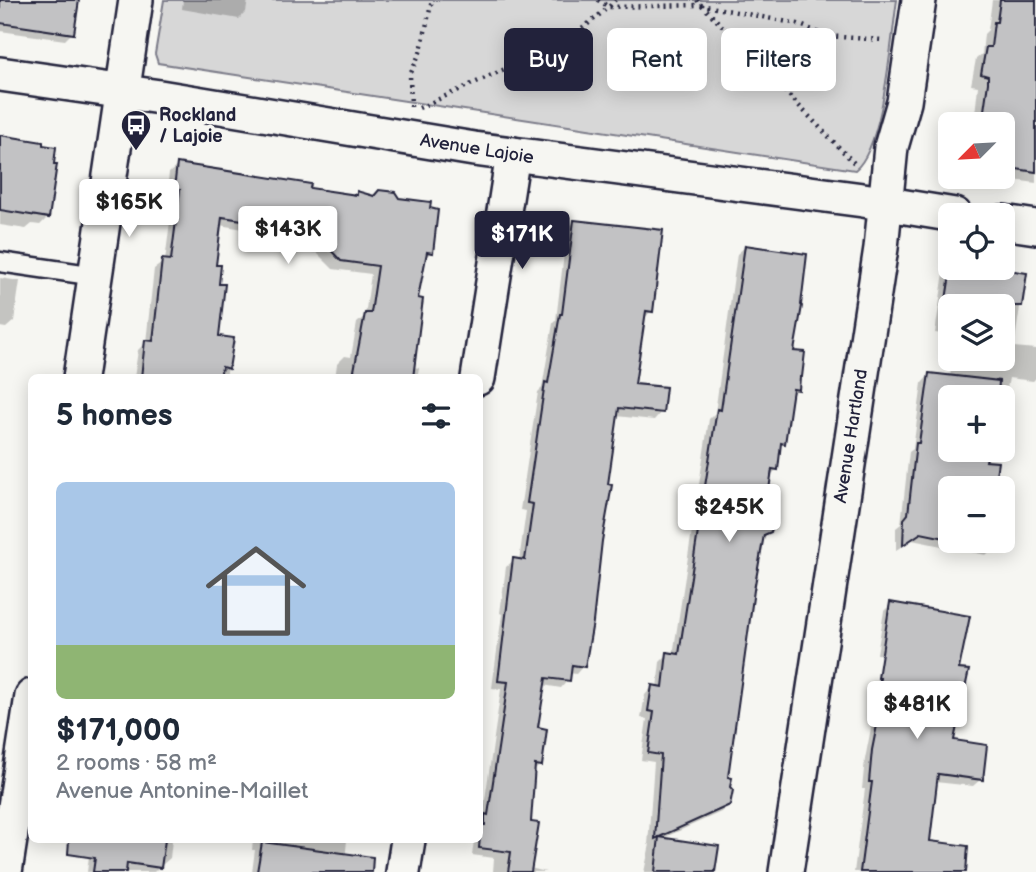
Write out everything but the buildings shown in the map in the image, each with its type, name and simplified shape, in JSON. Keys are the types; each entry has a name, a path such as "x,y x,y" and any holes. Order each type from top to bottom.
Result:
{"street":[{"path":"81,374 136,0"},
{"name":"Avenue Hartland","path":"786,872 881,248 891,146 904,102 919,0"},
{"name":"Avenue Lajoie","path":"0,74 513,155 938,212"},
{"path":"479,374 513,155"},
{"path":"1015,223 1036,226"},
{"path":"5,872 28,722"},
{"path":"403,872 408,843"}],"lane":[{"path":"0,262 96,276"}],"path":[{"path":"432,0 421,50 410,75 411,111 568,41 615,0"},
{"path":"598,0 609,7 699,3 798,23 827,36 891,41"},
{"path":"699,3 863,173"}],"shaded area":[{"path":"164,0 897,0 879,116 865,158 855,170 158,63 155,54"}],"place":[{"name":"Rockland / Lajoie","path":"136,152"}]}
